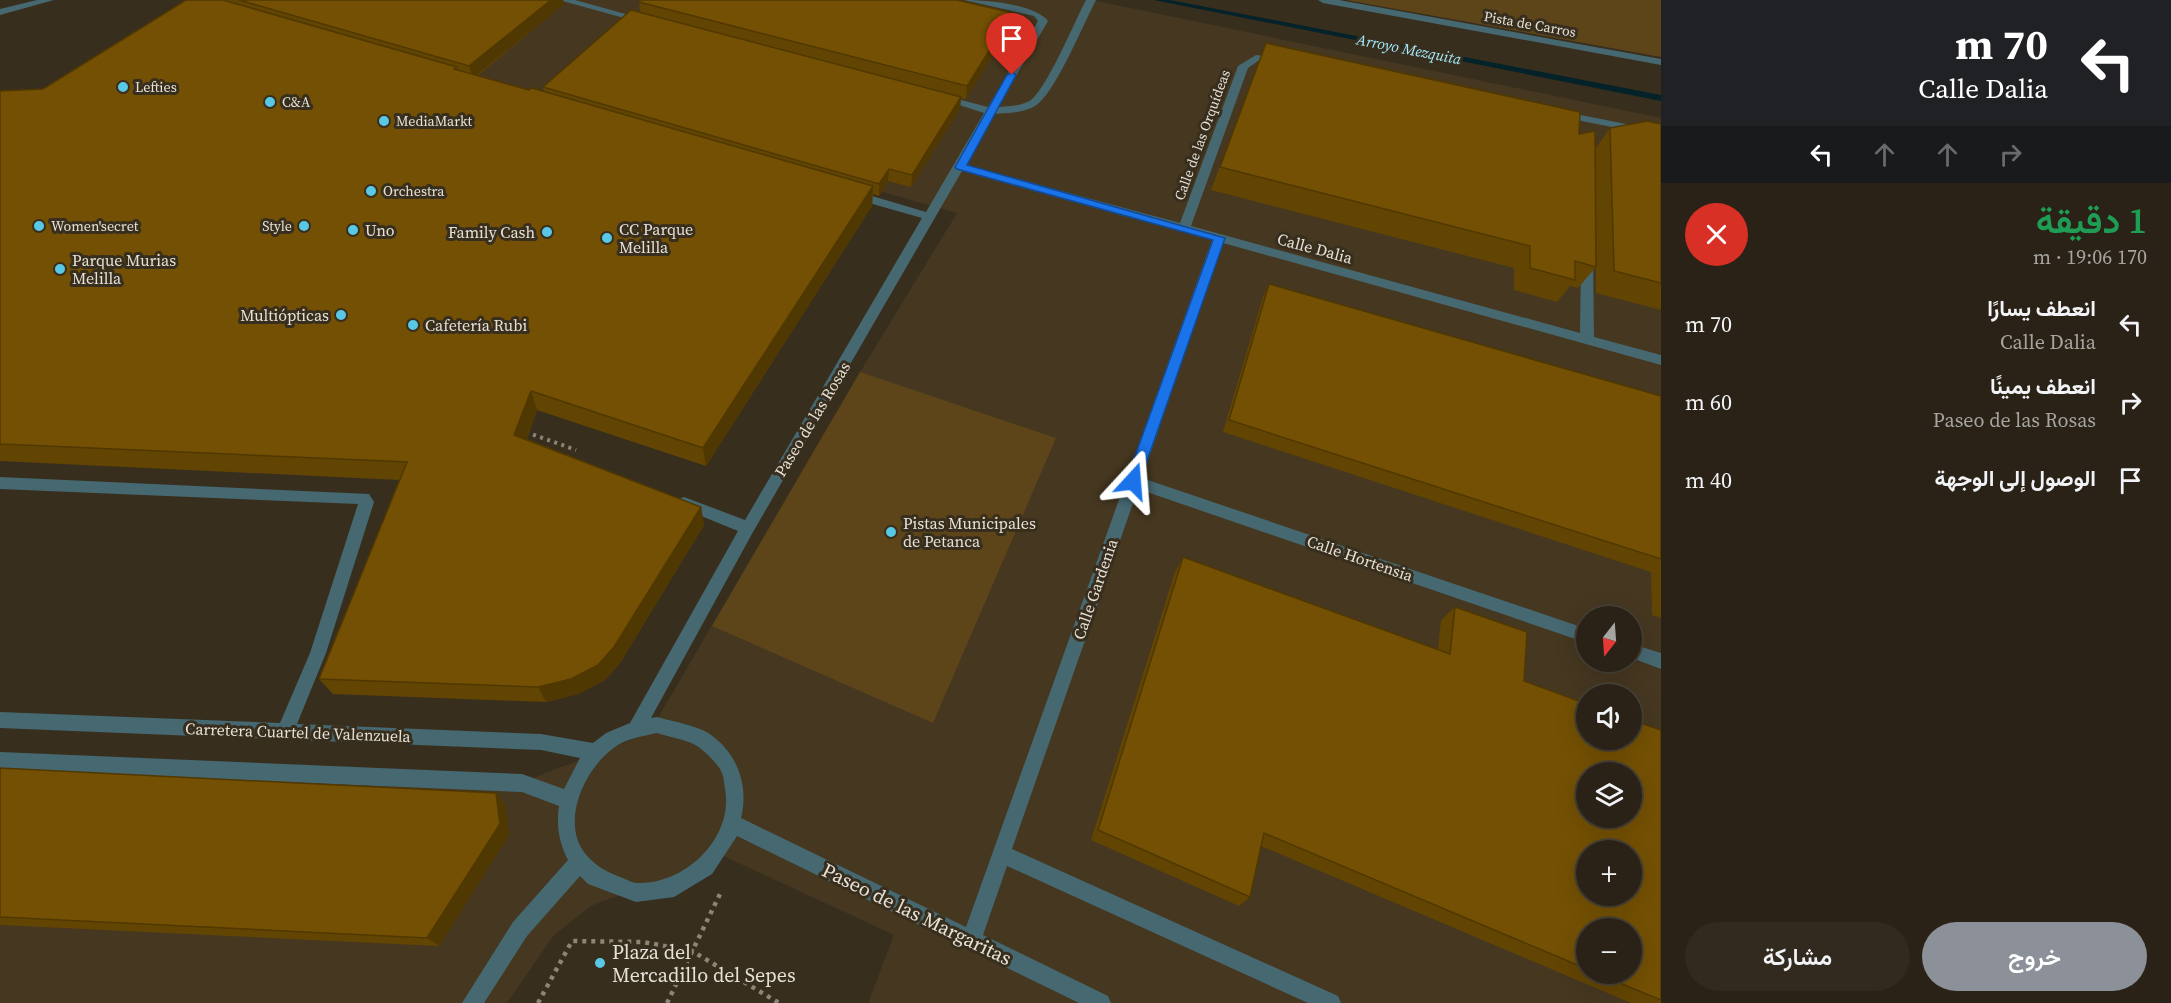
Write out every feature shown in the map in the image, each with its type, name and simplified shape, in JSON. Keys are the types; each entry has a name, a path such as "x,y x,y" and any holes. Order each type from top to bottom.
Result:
{"street":[{"path":"0,12 49,0"},
{"path":"564,0 656,24"},
{"name":"Paseo de las Rosas","path":"636,729 748,528 961,167 1043,21 1037,14 969,0"},
{"path":"933,96 991,111 1027,106 1041,96 1049,83 1091,0"},
{"name":"Pista de Carros","path":"1323,0 1661,62"},
{"name":"Calle de las Orquídeas","path":"1184,229 1243,66 1256,58 1289,62"},
{"path":"1553,112 1587,125 1661,134"},
{"name":"Calle Dalia","path":"961,167 1661,360"},
{"path":"838,189 931,217"},
{"name":"Calle Gardenia","path":"971,940 1219,238"},
{"path":"1587,247 1587,340"},
{"name":"Calle Hortensia","path":"1133,481 1576,632"},
{"path":"0,483 364,498 366,502 309,676 285,731"},
{"path":"671,498 748,528"},
{"path":"309,676 331,657 338,646"},
{"path":"1642,654 1661,661"},
{"name":"Carretera Cuartel de Valenzuela","path":"0,720 541,742 595,752"},
{"path":"657,725 697,734 714,746 726,762 735,781 737,802 733,824 726,842 701,872 683,883 664,890 635,892 608,885 592,875 580,861 568,833 568,801 578,774 595,752 621,734 636,729 657,725"},
{"path":"0,761 522,783 546,790 568,801"},
{"name":"Paseo de las Margaritas","path":"733,824 1101,1003"},
{"path":"1001,854 1331,1003"},
{"path":"471,1003 527,921 580,861"}],"path":[{"path":"520,430 576,450"},
{"path":"667,1003 726,881"},
{"path":"538,1003 572,941 643,942 692,951 779,1003"}],"shaded area":[{"path":"200,0 1092,0 1661,118 1661,1003 868,1003 894,935 715,852 699,865 642,892 613,897 591,906 554,935 507,1003 0,1003 0,773 502,790 649,733 860,372 957,213"},
{"path":"1346,0 1661,0 1661,57"},
{"name":"Pistas Municipales de Petanca","path":"860,372 1056,438 933,723 712,626"}],"building":[{"path":"186,0 223,0 457,67 454,69 529,90 532,88 873,186 703,448 531,391 514,435 701,507 614,647 598,665 571,679 538,687 319,679 407,462 0,444 0,91 43,89"},
{"path":"239,0 551,0 469,66"},
{"path":"641,0 957,0 1013,13 967,86 639,2"},
{"path":"631,10 961,97 912,175 889,169 879,184 543,87"},
{"path":"1266,43 1580,112 1579,134 1595,131 1596,267 1575,261 1575,280 1530,268 1530,246 1220,167"},
{"path":"1647,121 1661,124 1661,283 1614,271 1610,128"},
{"path":"1269,284 1661,396 1661,559 1229,420"},
{"path":"1183,557 1450,654 1455,607 1527,632 1524,681 1576,700 1576,750 1642,750 1642,723 1661,730 1661,1000 1622,984 1642,984 1642,918 1576,918 1576,964 1264,833 1250,897 1098,830"},
{"path":"0,768 496,793 500,824 427,938 0,917"}],"waterway":[{"name":"Arroyo Mezquita","path":"1158,0 1661,98"}],"place":[{"name":"Lefties","path":"123,87"},
{"name":"C&A","path":"270,102"},
{"name":"MediaMarkt","path":"384,121"},
{"name":"Orchestra","path":"371,191"},
{"name":"Women'secret","path":"39,226"},
{"name":"Style","path":"304,226"},
{"name":"Uno","path":"353,230"},
{"name":"Family Cash","path":"547,232"},
{"name":"CC Parque Melilla","path":"607,238"},
{"name":"Parque Murias Melilla","path":"60,269"},
{"name":"Multiópticas","path":"341,315"},
{"name":"Cafetería Rubi","path":"413,325"},
{"name":"Pistas Municipales de Petanca","path":"891,532"},
{"name":"Plaza del Mercadillo del Sepes","path":"600,963"}],"route":[{"path":"1012,75 961,167 1219,238 1133,481"}]}
